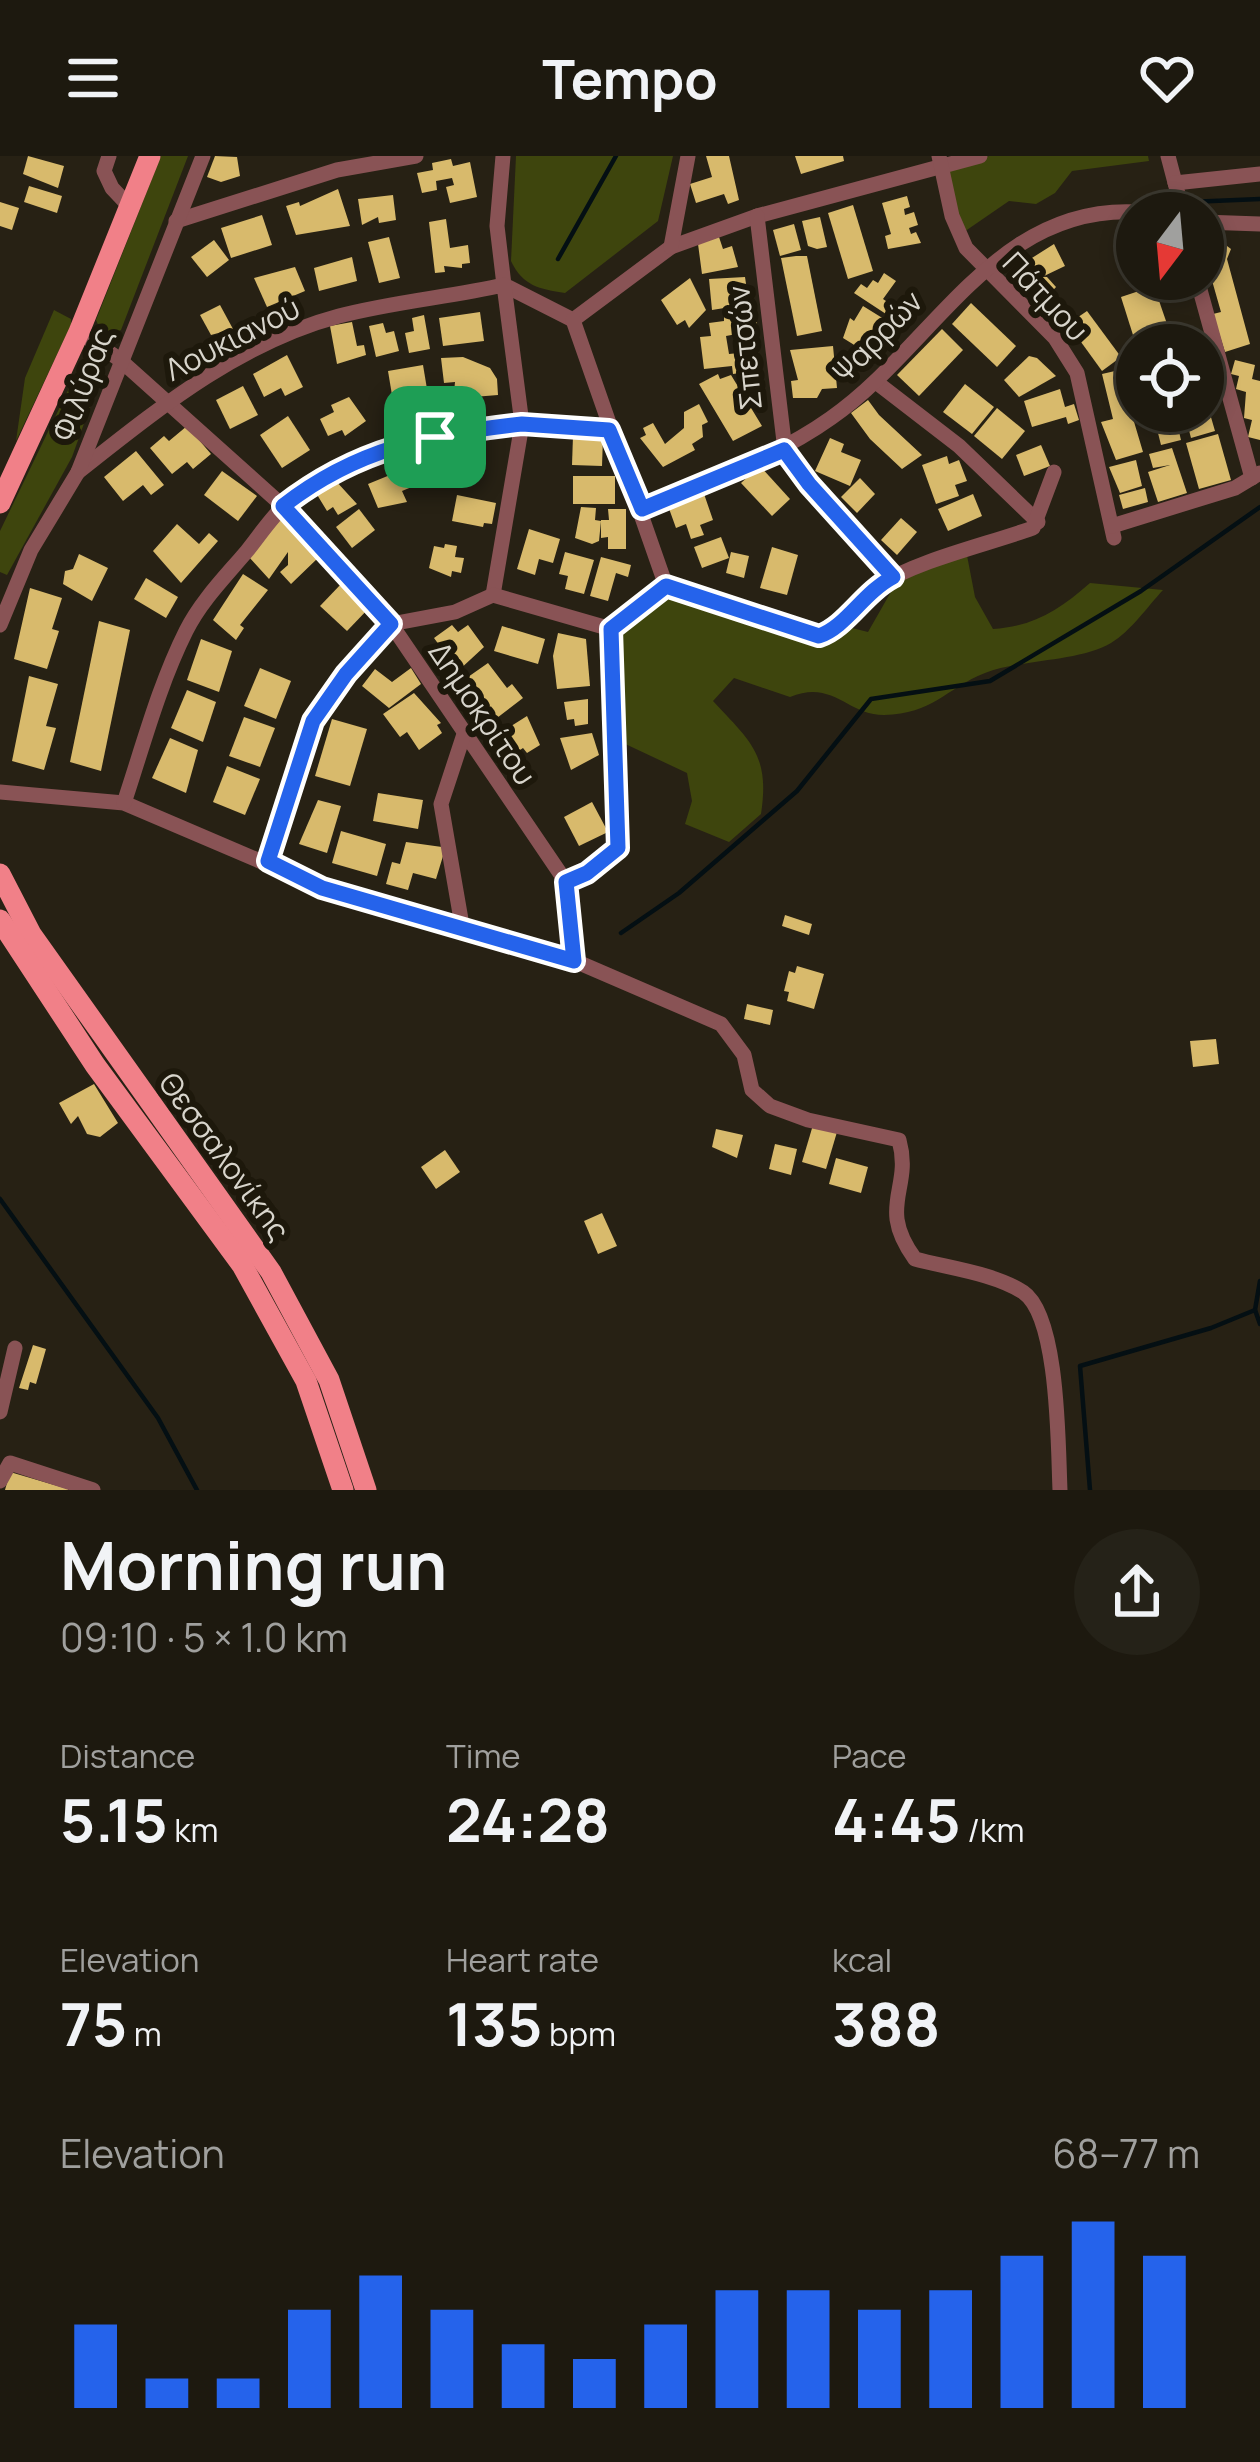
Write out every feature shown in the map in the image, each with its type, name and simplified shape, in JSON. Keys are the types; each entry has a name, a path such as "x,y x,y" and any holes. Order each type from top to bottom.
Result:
{"main road":[{"path":"0,502 79,332 150,156"},
{"name":"Θεσσαλονίκης","path":"0,874 32,934 271,1272 329,1380 366,1490"},
{"name":"Θεσσαλονίκης","path":"0,920 94,1065 242,1265 306,1381 344,1490"}],"street":[{"path":"109,156 104,171 130,207"},
{"name":"Φιλύρας","path":"0,625 31,550 78,472 202,156"},
{"path":"176,221 337,170 416,156"},
{"path":"493,595 522,424 497,226 503,156"},
{"path":"671,247 688,156"},
{"path":"574,320 671,247 940,161 980,156"},
{"path":"1168,156 1177,192"},
{"name":"Πάτμου","path":"940,161 958,234 985,270 1055,338 1077,373 1113,532 1256,476"},
{"path":"1174,183 1260,174"},
{"name":"Ψαρρών","path":"642,509 784,450 876,382 932,318 985,270 1028,240 1077,218 1116,215"},
{"name":"Σπετσών","path":"757,217 784,450 893,577"},
{"path":"1224,223 1260,224"},
{"path":"504,285 574,320 666,586"},
{"name":"Λουκιανού","path":"78,472 213,371 299,330 342,316 504,285"},
{"path":"1203,300 1256,476"},
{"name":"Δημοκρίτου","path":"79,332 119,359 283,506 391,624 566,882 574,961"},
{"path":"876,382 959,446 1038,522"},
{"path":"124,803 184,634 209,595 283,506 347,462 394,446 522,424 609,430"},
{"path":"666,586 819,636 841,622 866,593 893,577 1033,528 1054,472"},
{"path":"611,629 666,586"},
{"path":"268,861 313,721 346,674 391,624 454,612 493,595 611,629"},
{"path":"566,882 618,848 611,629"},
{"path":"463,931 441,804 464,734"},
{"path":"1,793 124,803 322,888 574,961 721,1024 744,1055 752,1090 770,1106 808,1120 899,1140 903,1154 894,1223 915,1259 1008,1284 1026,1293 1039,1308 1054,1393 1060,1490"},
{"path":"0,1412 15,1348"},
{"path":"0,1481 10,1463 93,1490"}],"green space":[{"path":"161,156 188,156 121,330 104,338 96,320"},
{"path":"516,156 673,156 658,221 565,293 533,285 511,261"},
{"path":"989,156 1148,156 1149,161 1072,171 1055,193 1036,204 1009,201 961,234 947,170"},
{"path":"54,310 71,319 71,325 16,441 25,378"},
{"path":"87,351 106,362 72,457 7,575 0,572 0,531"},
{"path":"965,545 975,597 993,629 1046,615 1090,583 1163,590 1111,643 1083,654 985,673 901,714 871,713 818,692 790,697 734,678 713,701 755,751 763,794 761,814 729,842 685,824 692,801 687,773 619,741 608,648 670,585 813,641 830,639 848,627 868,632 908,562"}],"building":[{"path":"28,156 64,166 58,188 23,174"},
{"path":"215,156 237,157 240,176 221,182 207,177"},
{"path":"706,156 729,156 739,200 728,204 724,194 696,203 690,184 712,177"},
{"path":"795,156 843,156 844,161 801,174"},
{"path":"451,159 453,166 470,162 477,197 450,203 446,187 454,185 452,178 436,181 437,190 422,193 417,173"},
{"path":"29,186 62,196 57,213 24,202"},
{"path":"338,189 350,226 296,235 286,206 299,202 300,206"},
{"path":"393,195 396,220 379,223 378,217 362,225 358,199"},
{"path":"907,196 910,207 904,209 905,215 914,212 918,225 909,228 921,243 888,249 885,236 891,234 882,203"},
{"path":"0,202 19,208 12,230 0,226"},
{"path":"853,205 873,271 848,279 828,213"},
{"path":"262,215 272,245 231,258 221,228"},
{"path":"820,217 827,247 817,249 808,246 802,221"},
{"path":"446,219 450,248 468,245 470,263 462,268 444,266 445,272 435,273 429,222"},
{"path":"794,224 801,250 780,256 773,230"},
{"path":"389,237 400,278 379,283 368,242"},
{"path":"719,237 723,249 732,246 738,267 702,274 698,244"},
{"path":"214,240 229,260 207,277 191,257"},
{"path":"1054,244 1065,266 1042,277 1024,273 1017,277 1013,270"},
{"path":"1224,244 1231,249 1227,259 1250,344 1225,352 1224,324 1216,324 1213,314 1221,312 1218,300 1224,300"},
{"path":"807,256 822,331 797,336 781,258"},
{"path":"352,257 357,281 319,291 314,268"},
{"path":"295,267 305,291 267,307 254,278"},
{"path":"884,273 896,281 883,299 892,305 886,314 854,293 861,284 867,288 873,280 878,283"},
{"path":"1026,276 1047,277 1056,287 1039,306 1017,285"},
{"path":"745,277 749,304 712,310 709,279"},
{"path":"690,278 706,310 689,328 685,320 677,325 661,300"},
{"path":"1122,300 1159,300 1167,324 1130,324"},
{"path":"971,303 1016,346 997,367 952,324"},
{"path":"220,305 233,329 211,335 200,315"},
{"path":"863,306 884,319 864,351 843,338 850,318 854,321"},
{"path":"755,311 758,330 726,336 729,354 758,351 760,370 733,374 732,366 704,369 700,337 711,336 709,323 724,321 724,314"},
{"path":"1087,311 1116,350 1116,361 1102,371 1068,324"},
{"path":"480,312 484,341 443,346 439,318"},
{"path":"424,315 430,349 409,353 405,333 414,331 412,318"},
{"path":"352,322 357,346 364,345 366,355 337,364 330,326"},
{"path":"383,323 386,333 394,331 399,351 376,357 369,326"},
{"path":"942,329 963,350 919,396 897,375"},
{"path":"833,346 837,388 822,389 817,398 793,398 791,381 798,380 790,350"},
{"path":"287,355 303,387 285,396 281,388 264,397 253,374"},
{"path":"1029,356 1056,376 1019,397 1004,380"},
{"path":"463,357 490,368 498,395 461,398 462,413 452,414 455,382 444,383 441,358"},
{"path":"1235,360 1255,365 1252,379 1260,381 1260,440 1248,437 1252,420 1244,418 1246,392 1236,389 1239,376 1231,374"},
{"path":"423,365 429,401 394,407 388,371"},
{"path":"1116,371 1116,432 1137,432 1143,452 1116,460 1101,422 1113,419 1102,374"},
{"path":"718,374 720,379 731,375 762,426 733,441 699,384"},
{"path":"965,384 994,407 972,434 943,412"},
{"path":"243,386 258,415 230,429 216,400"},
{"path":"1060,389 1065,407 1074,404 1079,420 1068,424 1066,417 1032,427 1024,401"},
{"path":"349,397 366,421 345,436 342,430 328,436 320,419 334,412 331,405"},
{"path":"868,400 922,455 902,469 870,439 851,413"},
{"path":"699,404 708,422 702,425 703,437 692,444 695,450 663,467 640,438 646,435 643,428 653,423 665,444 684,428 684,412"},
{"path":"997,408 1025,431 1002,459 974,436"},
{"path":"288,416 310,450 282,468 260,435"},
{"path":"187,426 211,454 193,469 187,462 172,474 150,448 164,436 169,441"},
{"path":"1158,432 1179,432 1181,440 1161,445"},
{"path":"1218,434 1231,480 1199,489 1186,443"},
{"path":"573,436 603,437 602,466 572,465"},
{"path":"830,438 844,444 841,452 861,460 850,486 815,471"},
{"path":"1041,445 1050,466 1024,476 1016,455"},
{"path":"1172,448 1187,493 1158,502 1148,472 1170,465 1153,468 1149,454"},
{"path":"136,451 164,485 151,495 143,485 123,501 104,477"},
{"path":"401,454 414,486 402,491 407,502 378,508 368,484 390,475 384,461"},
{"path":"947,456 949,464 959,460 967,481 955,485 959,496 936,504 922,465"},
{"path":"1136,460 1142,486 1120,493 1109,467"},
{"path":"760,466 790,499 772,516 741,483"},
{"path":"222,471 257,496 238,521 204,495"},
{"path":"573,476 615,476 615,504 573,504"},
{"path":"860,478 875,494 857,513 841,497"},
{"path":"335,480 357,504 338,515 333,507 327,511 316,493"},
{"path":"1145,488 1148,502 1123,509 1119,495"},
{"path":"703,491 713,520 700,525 704,535 691,539 686,524 676,528 667,503"},
{"path":"973,494 982,516 948,531 938,509"},
{"path":"457,495 496,503 492,524 483,527 452,521"},
{"path":"581,507 596,508 595,520 601,521 599,541 592,544 575,538"},
{"path":"359,509 375,530 352,548 336,527"},
{"path":"608,509 626,509 626,549 608,549 608,537 601,538 601,520 609,520"},
{"path":"901,518 917,532 897,555 881,540"},
{"path":"280,520 319,557 291,584 280,572 288,565 288,552 269,579 249,557"},
{"path":"177,524 199,544 209,533 218,541 181,583 153,551"},
{"path":"529,529 560,539 553,563 539,559 535,575 517,569"},
{"path":"721,537 729,558 702,568 694,547"},
{"path":"445,544 457,546 455,557 464,558 461,573 452,571 451,577 429,568 434,546 444,548"},
{"path":"772,547 798,555 787,595 760,588"},
{"path":"565,552 594,560 584,594 565,589 568,576 559,574"},
{"path":"731,552 749,556 744,578 726,573"},
{"path":"79,554 108,568 92,601 63,584 65,571 73,569"},
{"path":"601,557 631,565 628,577 616,573 608,601 590,596"},
{"path":"243,574 268,590 240,625 244,628 236,640 213,620"},
{"path":"146,578 178,597 166,618 134,599"},
{"path":"343,582 370,607 347,631 320,606"},
{"path":"30,588 62,598 52,629 59,631 47,669 14,659"},
{"path":"99,621 130,630 101,771 70,762"},
{"path":"452,625 458,632 468,625 484,647 458,671 434,638"},
{"path":"502,626 545,639 538,664 494,651"},
{"path":"558,633 586,639 590,686 557,689 553,656"},
{"path":"201,639 232,651 219,692 187,680"},
{"path":"488,663 507,688 512,684 523,698 493,721 482,706 487,702 468,677"},
{"path":"260,668 291,681 276,719 244,706"},
{"path":"411,668 421,684 389,708 362,686 375,669 392,682"},
{"path":"29,676 58,684 46,726 56,728 44,770 12,761"},
{"path":"187,690 216,702 203,742 171,728"},
{"path":"414,693 441,723 437,725 442,733 419,750 407,732 400,737 383,714"},
{"path":"588,699 588,724 575,726 574,719 567,720 564,702"},
{"path":"527,716 540,745 514,754 500,733"},
{"path":"244,717 275,728 260,767 229,756"},
{"path":"332,719 367,729 350,786 315,776"},
{"path":"592,733 599,755 571,770 560,738"},
{"path":"170,738 198,750 186,793 152,778"},
{"path":"227,766 260,779 245,815 213,802"},
{"path":"378,793 423,800 418,829 373,821"},
{"path":"318,800 341,806 327,853 299,844"},
{"path":"592,802 608,832 579,846 564,817"},
{"path":"341,831 386,844 377,876 332,863"},
{"path":"406,842 442,847 443,856 436,879 413,873 408,890 386,884 392,862 400,864"},
{"path":"785,915 812,924 809,935 782,926"},
{"path":"797,966 824,974 814,1009 787,1001 789,992 784,991 789,971 795,973"},
{"path":"747,1004 773,1010 770,1025 744,1019"},
{"path":"1216,1039 1219,1064 1193,1067 1190,1041"},
{"path":"94,1084 118,1123 100,1137 87,1134 78,1116 71,1124 59,1103"},
{"path":"813,1125 837,1132 826,1169 802,1162"},
{"path":"716,1129 743,1135 737,1158 712,1147"},
{"path":"775,1144 797,1149 791,1175 769,1169"},
{"path":"445,1150 460,1172 436,1189 421,1167"},
{"path":"836,1158 868,1167 861,1193 829,1184"},
{"path":"602,1213 617,1246 598,1254 584,1221"},
{"path":"33,1345 46,1349 36,1384 30,1382 28,1390 19,1388"},
{"path":"10,1472 68,1489 68,1490 5,1490"}],"waterway":[{"path":"558,259 616,156"},
{"path":"1224,201 1260,199"},
{"path":"621,933 679,893 797,791 871,699 990,681 1141,591 1260,507"},
{"path":"0,1199 158,1418 197,1490"},
{"path":"1260,1281 1255,1310 1260,1324"},
{"path":"1090,1490 1080,1366 1211,1328 1255,1310"}],"route":[{"path":"522,424 609,430 642,509 784,450 893,577 866,593 841,622 819,636 666,586 611,629 618,848 587,873 566,882 574,961 322,888 268,861 313,721 324,701 391,624 283,506 347,462 435,437 522,424"}]}
